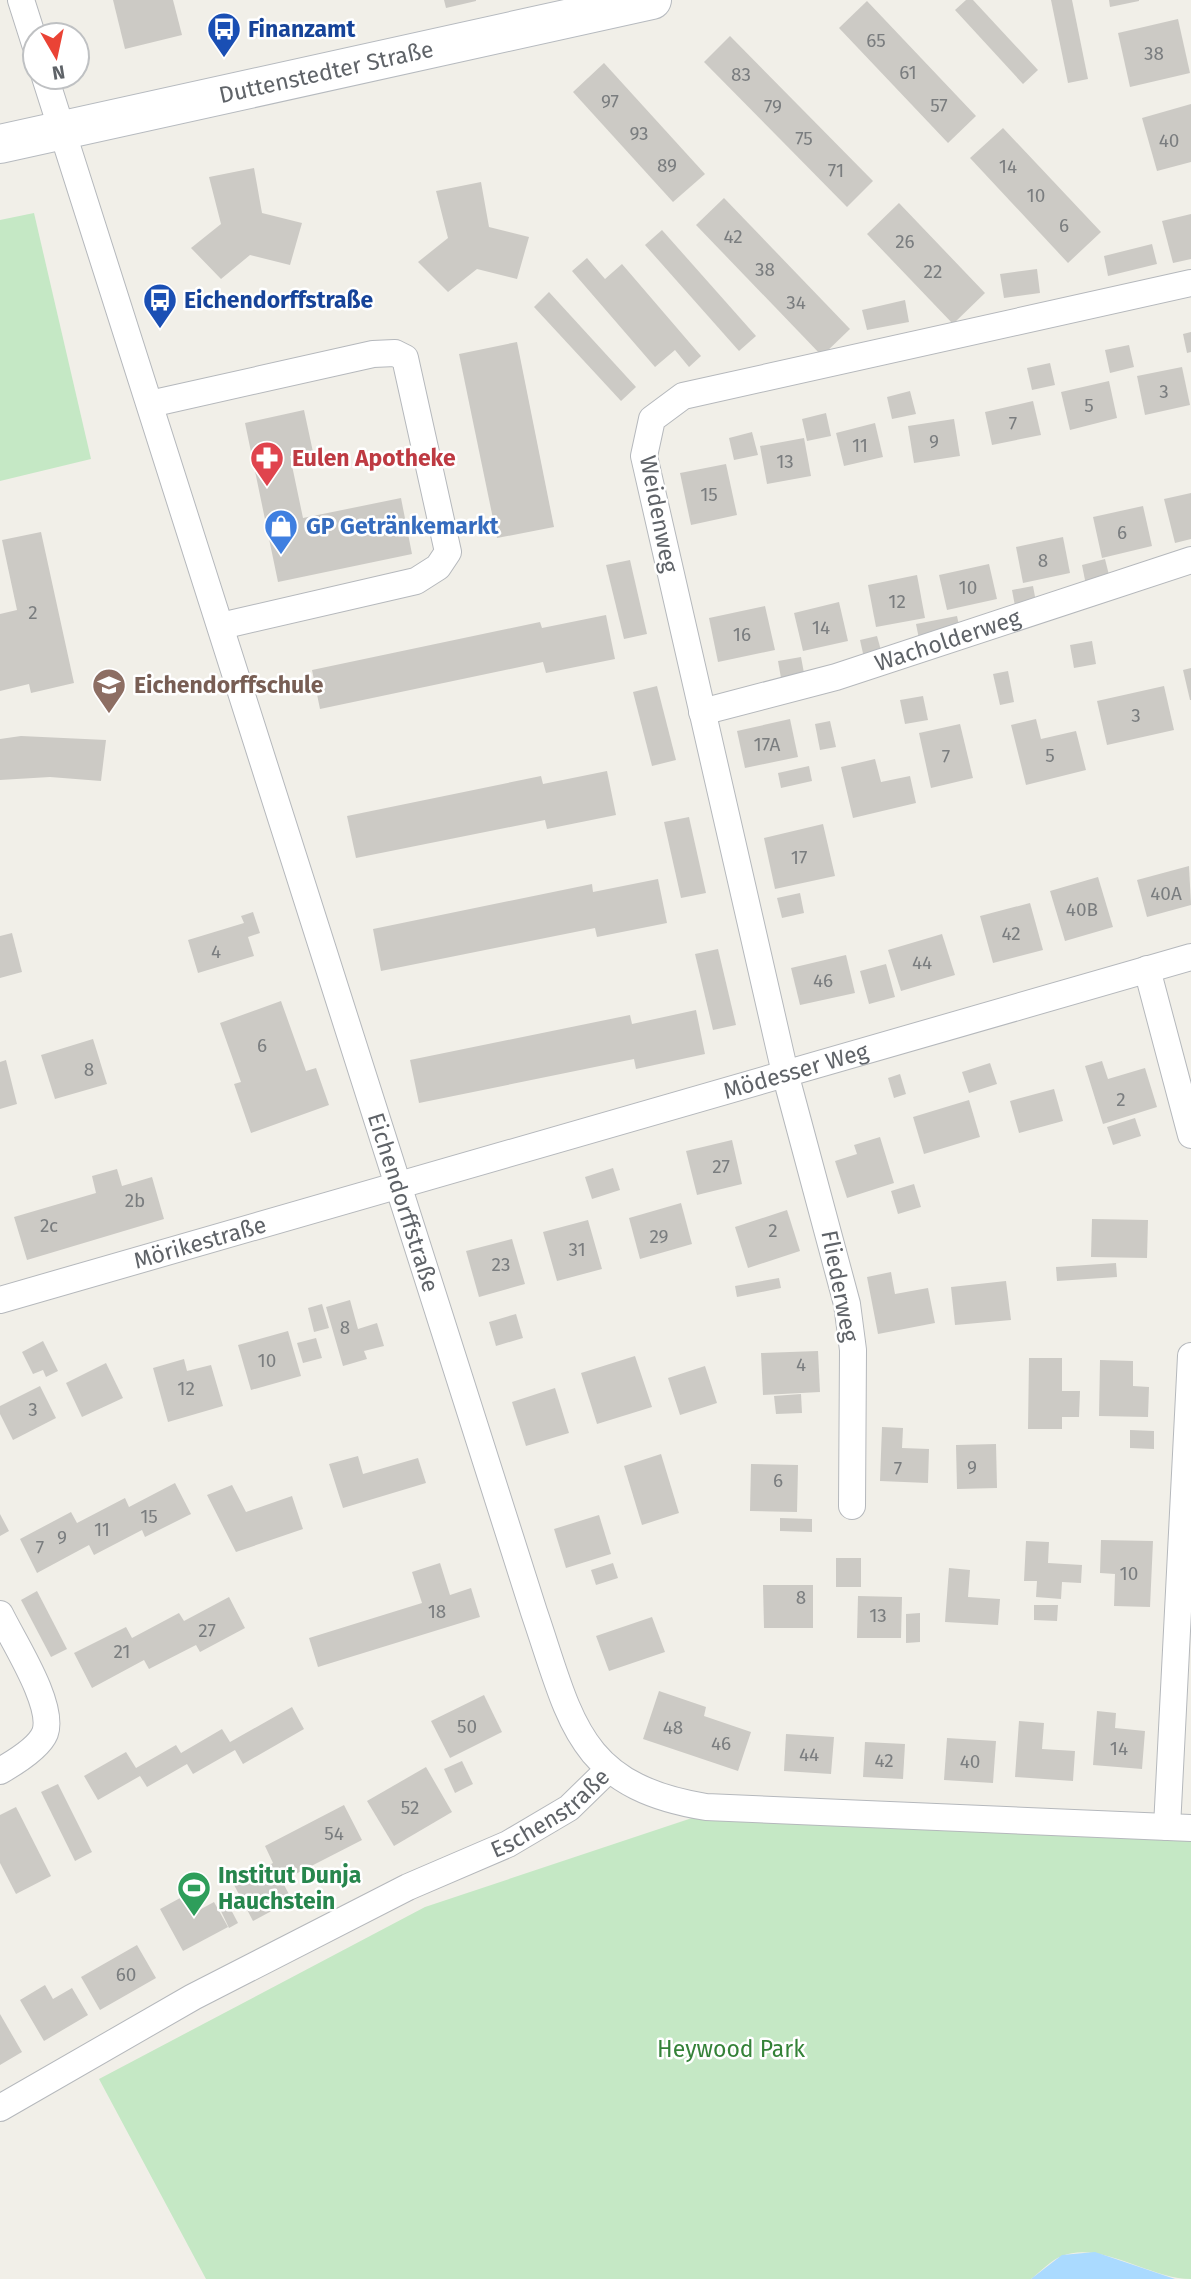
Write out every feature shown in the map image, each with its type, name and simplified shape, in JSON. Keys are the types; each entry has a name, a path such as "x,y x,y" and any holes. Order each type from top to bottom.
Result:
{"street":[{"path":"21,0 28,21"},
{"name":"Duttenstedter Straße","path":"0,144 652,0"},
{"name":"Eichendorffstraße","path":"49,91 489,1473 571,1720 586,1745 609,1769"},
{"name":"Weidenweg","path":"785,1073 644,456 652,419 683,396 1191,283"},
{"path":"150,404 373,354 394,353 405,358 448,552 438,567 416,581 220,626"},
{"name":"Wacholderweg","path":"702,712 836,677 1191,560"},
{"name":"Mödesser Weg","path":"400,1187 1191,957"},
{"path":"1147,970 1191,1135"},
{"name":"Fliederweg","path":"785,1073 847,1304 853,1350 852,1506"},
{"name":"Mörikestraße","path":"0,1300 400,1187"},
{"path":"1179,1828 1191,1356"},
{"path":"0,1614 47,1709 45,1734 18,1761 0,1771"},
{"name":"Eschenstraße","path":"0,2108 193,1997 408,1887 508,1844 569,1808 609,1769 639,1790 670,1801 706,1807 1179,1828"}],"green space":[{"path":"34,213 91,459 0,481 0,220"},
{"name":"Heywood Park","path":"692,1818 1191,1840 1191,2279 1159,2273 1109,2256 1077,2252 1058,2258 1031,2279 206,2279 99,2079 425,1907"}],"water":[{"path":"1095,2252 1175,2279 1031,2279 1062,2255"}],"building":[{"path":"113,0 173,0 182,35 125,49"},
{"path":"444,0 476,0 476,1 446,8"},
{"path":"966,0 973,0 1038,70 1023,84 955,10"},
{"path":"1051,0 1072,0 1088,79 1068,83"},
{"path":"1109,0 1139,0 1139,1 1110,7"},
{"path":"867,1 976,116 948,143 839,28"},
{"path":"1178,19 1190,73 1130,87 1118,33"},
{"path":"730,36 873,181 847,207 704,62"},
{"path":"604,63 705,174 673,202 573,92"},
{"path":"1191,104 1191,162 1157,171 1142,118"},
{"path":"1003,128 1101,232 1068,263 970,158"},
{"path":"254,168 262,213 302,223 290,265 250,255 221,279 191,248 221,224 209,177"},
{"path":"481,182 489,227 529,237 517,279 477,269 448,292 418,262 448,238 436,191"},
{"path":"724,198 850,329 822,356 696,225"},
{"path":"899,203 985,293 953,324 867,234"},
{"path":"1191,214 1191,259 1173,263 1162,221"},
{"path":"662,230 756,336 739,351 645,245"},
{"path":"1152,244 1157,264 1108,276 1104,256"},
{"path":"587,258 605,279 622,264 701,356 689,367 675,350 655,367 572,271"},
{"path":"1037,269 1040,293 1004,298 1000,274"},
{"path":"549,292 636,387 621,401 534,307"},
{"path":"905,300 909,322 867,330 862,310"},
{"path":"1191,332 1191,352 1187,353 1183,334"},
{"path":"517,342 554,527 497,538 459,354"},
{"path":"1129,345 1134,367 1110,373 1105,350"},
{"path":"1050,363 1055,385 1032,390 1027,368"},
{"path":"1182,367 1190,405 1145,415 1137,376"},
{"path":"1109,381 1117,418 1070,430 1061,392"},
{"path":"910,391 916,414 892,419 887,397"},
{"path":"1033,401 1041,435 992,445 985,412"},
{"path":"304,410 313,452 290,456 303,518 401,498 412,554 278,582 245,423"},
{"path":"826,413 831,436 807,441 802,419"},
{"path":"954,419 960,456 914,463 908,426"},
{"path":"875,423 883,457 844,466 836,433"},
{"path":"752,432 758,455 734,460 729,438"},
{"path":"804,438 811,476 767,484 760,446"},
{"path":"726,464 737,515 691,525 680,473"},
{"path":"1191,493 1191,539 1175,543 1164,499"},
{"path":"1143,506 1152,546 1102,558 1093,517"},
{"path":"41,532 74,683 31,693 29,684 0,691 0,614 17,610 2,540"},
{"path":"1063,537 1070,573 1023,583 1016,547"},
{"path":"1105,559 1110,579 1086,585 1082,565"},
{"path":"630,560 647,634 624,639 606,565"},
{"path":"989,564 997,599 947,610 939,575"},
{"path":"917,575 925,618 876,627 868,585"},
{"path":"1033,586 1036,602 1015,606 1012,590"},
{"path":"839,602 848,641 803,651 794,613"},
{"path":"765,606 775,650 718,662 709,618"},
{"path":"606,615 615,659 546,673 543,662 320,709 312,670 540,622 542,628"},
{"path":"957,616 960,630 919,639 916,624"},
{"path":"877,636 882,654 864,658 860,640"},
{"path":"1092,641 1096,664 1074,668 1070,645"},
{"path":"801,657 804,673 781,678 778,661"},
{"path":"1191,668 1191,700 1190,700 1183,670"},
{"path":"1008,671 1014,702 1000,705 993,674"},
{"path":"657,686 676,760 652,766 633,692"},
{"path":"1164,686 1174,730 1107,745 1097,701"},
{"path":"923,696 928,720 905,724 900,700"},
{"path":"790,719 798,757 745,768 737,731"},
{"path":"1036,719 1041,739 1076,731 1086,770 1026,785 1011,725"},
{"path":"830,721 836,747 820,750 815,724"},
{"path":"960,724 973,778 931,788 919,733"},
{"path":"21,736 106,740 101,781 50,777 0,780 0,739"},
{"path":"875,759 881,782 910,776 916,803 853,818 841,767"},
{"path":"809,766 812,781 781,788 778,773"},
{"path":"607,771 616,815 547,829 545,820 356,858 347,816 541,776 543,784"},
{"path":"689,817 706,893 681,898 664,822"},
{"path":"823,824 835,876 775,889 764,838"},
{"path":"1189,866 1191,905 1147,917 1137,880"},
{"path":"1098,877 1113,927 1065,941 1050,891"},
{"path":"658,879 667,923 597,937 595,928 381,971 373,929 592,884 593,892"},
{"path":"800,893 804,913 782,918 777,898"},
{"path":"1030,903 1043,950 993,963 980,916"},
{"path":"253,912 260,933 248,937 254,956 198,973 188,940 244,923 241,916"},
{"path":"12,933 22,972 0,978 0,936"},
{"path":"942,934 955,975 901,991 888,950"},
{"path":"718,949 736,1025 713,1030 695,954"},
{"path":"846,955 855,993 800,1005 791,968"},
{"path":"886,964 895,997 869,1004 860,971"},
{"path":"281,1001 306,1071 316,1068 329,1105 251,1133 234,1084 241,1082 220,1023"},
{"path":"696,1010 705,1054 636,1069 634,1059 419,1103 410,1060 630,1015 632,1024"},
{"path":"93,1039 107,1084 55,1099 41,1055"},
{"path":"6,1060 17,1104 0,1109 0,1062"},
{"path":"1102,1061 1108,1079 1145,1068 1157,1107 1103,1124 1085,1066"},
{"path":"990,1063 997,1084 969,1093 962,1072"},
{"path":"900,1074 906,1094 894,1098 888,1078"},
{"path":"1054,1089 1063,1121 1019,1133 1010,1101"},
{"path":"969,1100 980,1137 924,1154 913,1117"},
{"path":"1135,1118 1141,1136 1113,1145 1107,1127"},
{"path":"880,1137 894,1183 847,1198 835,1161 857,1154 854,1145"},
{"path":"732,1140 742,1184 697,1195 686,1151"},
{"path":"613,1168 620,1190 592,1199 585,1177"},
{"path":"117,1169 122,1186 152,1177 164,1219 27,1260 14,1217 96,1193 92,1176"},
{"path":"914,1184 921,1207 898,1214 891,1191"},
{"path":"681,1203 692,1244 640,1259 629,1218"},
{"path":"787,1210 800,1251 748,1268 735,1227"},
{"path":"1092,1219 1148,1220 1147,1258 1091,1257"},
{"path":"588,1220 602,1269 557,1281 543,1232"},
{"path":"512,1239 525,1284 479,1297 466,1251"},
{"path":"1116,1263 1117,1277 1057,1281 1056,1267"},
{"path":"891,1272 895,1294 928,1288 935,1323 878,1334 867,1277"},
{"path":"779,1278 781,1288 737,1297 735,1286"},
{"path":"1006,1281 1011,1320 955,1325 951,1287"},
{"path":"350,1300 358,1329 377,1323 384,1346 364,1351 367,1359 343,1366 326,1307"},
{"path":"322,1304 329,1328 314,1332 308,1308"},
{"path":"516,1314 523,1338 496,1346 489,1322"},
{"path":"288,1331 301,1376 251,1390 238,1345"},
{"path":"316,1338 322,1358 303,1363 297,1343"},
{"path":"43,1341 58,1371 46,1377 43,1370 33,1374 22,1352"},
{"path":"818,1351 820,1392 763,1395 761,1353"},
{"path":"635,1356 652,1407 597,1424 581,1373"},
{"path":"1029,1358 1062,1358 1062,1391 1080,1391 1079,1417 1062,1417 1062,1429 1028,1429"},
{"path":"184,1359 187,1371 211,1365 223,1406 168,1422 153,1368"},
{"path":"1100,1360 1133,1361 1133,1386 1149,1387 1148,1417 1099,1416"},
{"path":"106,1363 123,1398 82,1417 66,1383"},
{"path":"705,1366 717,1403 680,1415 668,1378"},
{"path":"40,1386 56,1418 13,1440 0,1414 0,1406"},
{"path":"555,1388 569,1433 526,1446 512,1402"},
{"path":"801,1394 802,1413 776,1414 774,1396"},
{"path":"882,1427 903,1428 902,1448 929,1449 928,1483 880,1481"},
{"path":"1130,1430 1154,1431 1154,1449 1130,1448"},
{"path":"996,1444 997,1488 957,1489 956,1445"},
{"path":"661,1454 679,1513 642,1525 624,1466"},
{"path":"358,1456 363,1474 418,1458 426,1483 343,1508 329,1464"},
{"path":"751,1464 798,1465 797,1512 750,1511"},
{"path":"175,1483 191,1514 145,1537 142,1530 94,1555 89,1545 37,1573 20,1539 71,1512 77,1523 125,1498 129,1507"},
{"path":"232,1485 246,1512 292,1496 303,1529 236,1552 207,1495"},
{"path":"0,1514 9,1531 0,1536"},
{"path":"599,1515 611,1554 566,1568 554,1529"},
{"path":"780,1518 812,1519 812,1532 780,1531"},
{"path":"1101,1540 1153,1541 1150,1607 1114,1606 1115,1574 1100,1573"},
{"path":"1026,1541 1049,1542 1048,1563 1082,1565 1081,1583 1062,1582 1061,1599 1036,1597 1037,1581 1024,1581"},
{"path":"836,1558 861,1558 861,1587 836,1587"},
{"path":"440,1563 450,1595 471,1588 480,1617 318,1667 309,1638 422,1603 412,1572"},
{"path":"613,1563 618,1578 596,1585 591,1570"},
{"path":"949,1568 970,1570 968,1597 1000,1599 998,1625 945,1622"},
{"path":"763,1585 813,1585 813,1628 764,1628"},
{"path":"37,1591 67,1649 51,1657 21,1600"},
{"path":"858,1596 902,1597 901,1638 857,1638"},
{"path":"229,1597 245,1628 200,1652 196,1645 149,1669 144,1660 92,1688 74,1653 126,1627 132,1638 179,1613 184,1621"},
{"path":"1034,1605 1058,1605 1057,1621 1034,1620"},
{"path":"920,1613 920,1642 906,1643 906,1614"},
{"path":"652,1617 665,1652 609,1671 596,1636"},
{"path":"659,1691 706,1707 704,1716 751,1732 738,1771 643,1739"},
{"path":"484,1695 502,1732 450,1758 431,1721"},
{"path":"292,1707 304,1729 243,1764 235,1750 193,1774 187,1764 147,1787 140,1776 98,1800 84,1776 126,1752 136,1768 176,1745 181,1753 222,1729 230,1742"},
{"path":"1097,1711 1116,1713 1115,1728 1145,1731 1142,1769 1093,1765"},
{"path":"1019,1721 1044,1723 1042,1749 1075,1751 1073,1781 1015,1777"},
{"path":"786,1734 834,1737 831,1774 784,1771"},
{"path":"947,1738 996,1741 993,1783 944,1780"},
{"path":"865,1742 905,1744 903,1779 863,1777"},
{"path":"462,1761 473,1784 455,1793 444,1769"},
{"path":"426,1767 452,1812 394,1846 367,1801"},
{"path":"58,1784 92,1852 75,1861 41,1792"},
{"path":"344,1805 362,1840 282,1881 292,1900 253,1921 233,1883 273,1863 265,1846"},
{"path":"16,1807 51,1876 16,1894 0,1863 0,1815"},
{"name":"Institut Dunja Hauchstein","path":"191,1892 201,1909 214,1902 228,1927 183,1951 160,1909"},
{"path":"228,1904 238,1923 229,1928 220,1909"},
{"path":"137,1945 156,1978 100,2010 81,1977"},
{"path":"45,1985 53,1999 72,1988 88,2015 44,2041 20,2000"},
{"path":"0,2014 22,2052 0,2065"}],"place":[{"name":"Finanzamt","path":"224,59"},
{"name":"Eichendorffstraße","path":"160,330"},
{"name":"Eulen Apotheke","path":"267,488"},
{"name":"GP Getränkemarkt","path":"281,556"},
{"name":"Eichendorffschule","path":"109,715"},
{"name":"Institut Dunja Hauchstein","path":"194,1918"}]}
